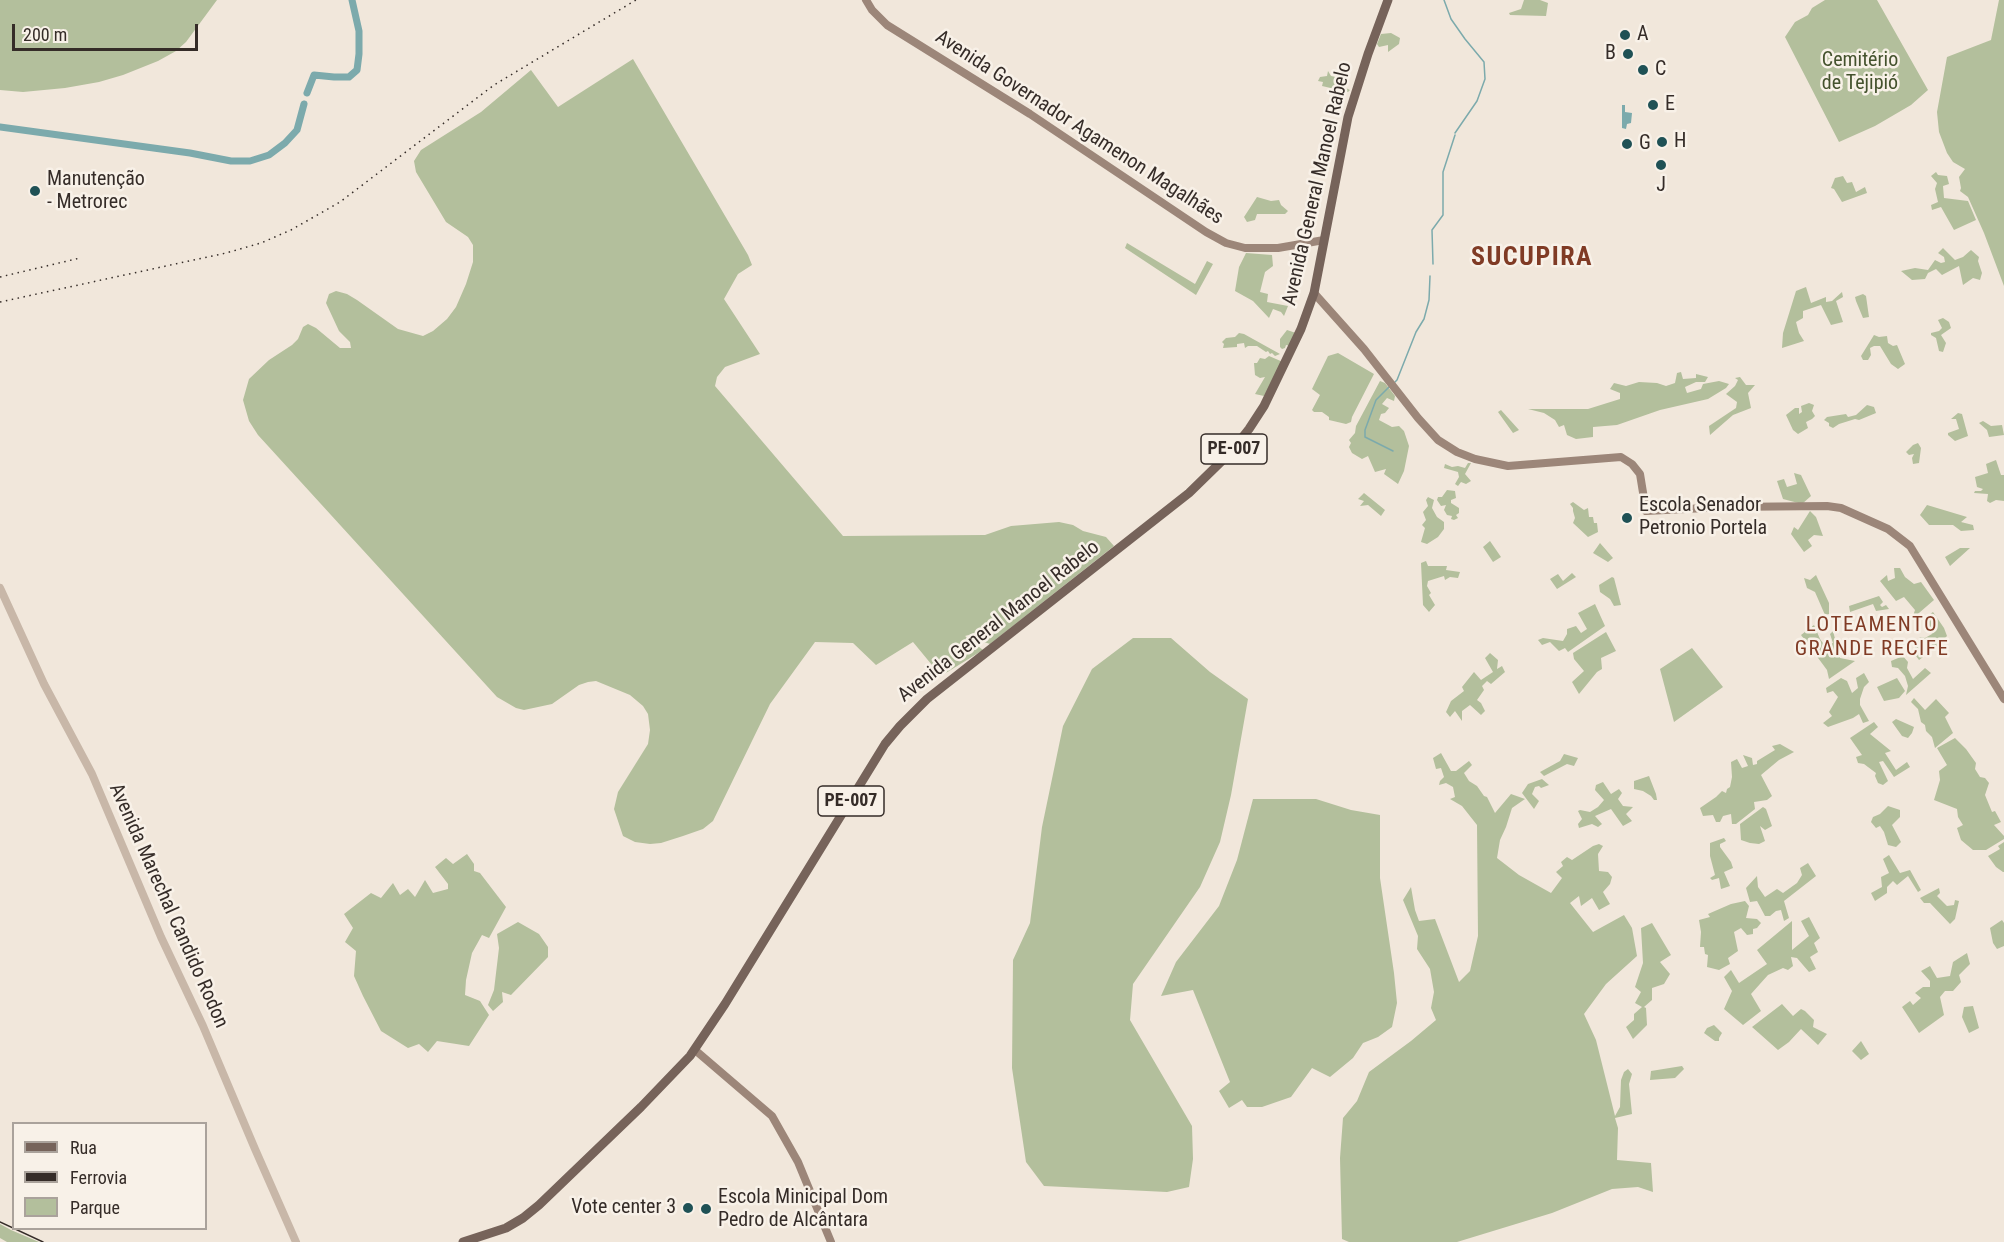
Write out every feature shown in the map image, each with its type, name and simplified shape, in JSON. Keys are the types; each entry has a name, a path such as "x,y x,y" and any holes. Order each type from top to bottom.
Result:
{"main road":[{"name":"Avenida Governador Agamenon Magalhães","path":"866,0 872,10 887,25 1030,114 1206,232 1226,243 1245,248 1278,248 1324,240"},
{"name":"Avenida General Manoel Rabelo","path":"463,1242 506,1228 539,1205 641,1107 694,1050 725,1004 885,744 900,726 927,699 1189,493 1230,453 1264,406 1301,329 1314,293 1348,117 1388,0"},
{"path":"1314,293 1351,333 1438,440 1457,452 1475,459 1508,466 1613,457 1627,460 1640,474 1646,510 1827,506 1840,508 1879,524 1896,534 1910,546 2004,699"},
{"path":"694,1050 772,1116 798,1162 831,1242"}],"street":[{"name":"Avenida Marechal Candido Rodon","path":"0,588 44,684 92,774 296,1242"}],"green space":[{"path":"0,0 217,0 186,42 176,51 158,61 99,82 23,92 0,90"},
{"path":"1524,0 1540,0 1548,3 1546,16 1510,15 1509,13 1521,9"},
{"name":"Cemitério de Tejipió","path":"1825,0 1877,0 1928,90 1911,105 1875,126 1839,142 1785,37 1795,22 1808,15 1812,8"},
{"path":"1999,0 2004,0 2004,286 1968,197 1960,191 1959,177 1965,169 1953,162 1947,153 1939,132 1937,112 1947,57 1991,40"},
{"path":"1391,33 1400,38 1399,44 1388,52 1388,45 1379,47 1377,44 1381,34"},
{"path":"633,59 752,265 738,274 724,299 760,354 725,367 717,377 715,386 843,536 985,535 1011,526 1059,522 1106,537 1114,546 990,644 981,641 979,632 965,636 983,650 941,676 913,642 876,665 853,643 815,642 770,704 713,821 703,829 661,843 650,844 635,842 623,836 614,809 618,792 648,744 650,730 648,714 643,706 630,695 596,681 579,685 552,704 524,710 497,697 258,435 249,421 243,400 249,379 269,360 292,345 298,339 303,327 308,324 340,348 351,348 350,342 339,331 326,303 329,294 336,291 357,300 398,329 423,336 447,319 456,307 466,284 473,262 473,245 468,237 446,222 416,172 414,161 421,150 481,112 531,70 558,107"},
{"path":"1328,71 1331,76 1345,79 1343,82 1336,83 1350,90 1348,92 1322,86 1323,82 1318,81 1320,77 1327,76"},
{"path":"1936,172 1938,175 1947,176 1949,184 1943,186 1944,198 1968,201 1976,220 1954,230 1941,207 1932,210 1931,205 1938,202 1935,189 1937,183 1931,176"},
{"path":"1843,176 1847,183 1852,182 1856,192 1865,187 1867,193 1842,202 1831,188 1835,178"},
{"path":"1257,197 1271,201 1279,200 1288,211 1285,214 1257,214 1255,220 1247,222 1244,217"},
{"path":"1127,243 1195,284 1207,261 1213,264 1196,295 1125,248"},
{"path":"1943,248 1955,260 1971,250 1979,257 1982,273 1980,280 1973,278 1963,285 1959,266 1942,275 1936,269 1928,273 1925,279 1912,280 1901,271 1915,268 1928,270 1935,260 1945,262 1944,257 1938,253"},
{"path":"1246,253 1272,255 1273,266 1265,272 1260,292 1268,294 1267,302 1288,306 1284,316 1273,309 1269,318 1253,301 1235,291 1239,267"},
{"path":"1806,287 1811,303 1826,297 1826,302 1832,301 1842,292 1843,297 1836,301 1843,322 1831,325 1821,305 1803,311 1803,318 1796,322 1804,341 1782,348 1783,333 1796,291"},
{"path":"1863,294 1866,296 1869,317 1863,318 1855,297"},
{"path":"1943,318 1949,322 1951,328 1941,335 1946,343 1943,352 1939,351 1936,338 1931,333 1942,328 1938,320"},
{"path":"1287,330 1296,333 1290,346 1286,345 1282,349 1280,339"},
{"path":"1239,333 1280,354 1275,356 1257,346 1245,348 1244,343 1237,344 1237,347 1223,348 1222,342 1226,338 1235,337"},
{"path":"1874,335 1887,336 1888,343 1893,346 1897,345 1905,364 1898,369 1891,364 1880,346 1870,348 1871,355 1868,360 1863,360 1861,356"},
{"path":"1338,353 1374,374 1351,422 1346,424 1329,420 1329,417 1322,412 1312,410 1320,395 1312,389 1328,356"},
{"path":"1269,356 1283,362 1264,396 1255,394 1265,377 1260,378 1255,375 1254,363 1257,363 1260,358 1265,359"},
{"path":"1681,372 1683,379 1696,378 1696,374 1708,377 1705,382 1696,382 1685,387 1687,393 1701,389 1703,384 1719,381 1729,384 1708,399 1660,410 1617,425 1593,427 1593,437 1576,439 1567,435 1564,425 1559,427 1555,420 1544,413 1528,409 1588,409 1620,399 1620,393 1610,389 1614,383 1626,386 1639,382 1657,383 1666,386 1675,383 1677,373"},
{"path":"1740,377 1746,385 1755,385 1748,393 1751,408 1733,415 1710,435 1709,426 1736,408 1737,402 1726,394 1735,386 1738,380 1735,378"},
{"path":"1380,381 1385,383 1395,396 1394,401 1387,398 1382,404 1389,408 1381,414 1379,420 1392,427 1399,426 1404,431 1409,446 1404,471 1398,484 1384,474 1386,469 1375,472 1368,456 1362,459 1352,453 1349,447 1351,443 1349,440 1355,433 1356,426"},
{"path":"1809,403 1814,405 1812,411 1815,416 1806,422 1808,428 1798,434 1793,430 1786,415 1795,408 1799,408 1799,414 1802,412 1801,406"},
{"path":"1867,405 1874,407 1876,413 1859,420 1839,424 1833,428 1824,420 1827,417 1846,414 1848,417 1856,415"},
{"path":"1501,410 1519,430 1513,433 1498,412"},
{"path":"1958,413 1962,414 1968,436 1955,441 1948,433 1959,429 1956,419 1951,419"},
{"path":"1983,421 1991,426 2002,425 2004,435 1989,437 1987,430 1979,423"},
{"path":"1918,443 1921,448 1919,463 1913,464 1914,454 1909,455 1906,452"},
{"path":"1996,460 2001,475 2004,475 2004,501 1996,500 1990,503 1987,501 1988,494 1974,493 1983,489 1977,487 1975,477 1988,473 1986,464"},
{"path":"1468,463 1471,463 1465,474 1471,481 1466,484 1461,482 1458,486 1455,484 1459,477 1458,472 1444,468 1445,464 1465,468"},
{"path":"1794,473 1801,475 1811,496 1802,504 1783,499 1777,481 1784,479 1787,487 1797,484"},
{"path":"1447,490 1455,491 1456,498 1451,500 1451,503 1459,508 1459,513 1456,515 1458,518 1454,520 1444,510 1446,505 1441,506 1437,500"},
{"path":"1364,493 1385,510 1381,516 1368,505 1360,506 1364,501 1358,499"},
{"path":"1428,497 1434,500 1432,508 1437,517 1444,522 1444,529 1438,537 1427,544 1421,542 1425,528 1422,525 1426,520 1423,512 1428,506 1426,500"},
{"path":"1573,502 1584,510 1588,508 1589,517 1593,517 1594,523 1597,523 1598,532 1588,537 1573,523 1575,518 1570,504"},
{"path":"1927,505 1967,517 1961,522 1973,525 1974,530 1961,531 1953,525 1929,525 1920,515"},
{"path":"1810,511 1816,517 1823,536 1814,535 1808,540 1812,546 1804,552 1791,534 1794,527 1798,530"},
{"path":"1490,541 1501,557 1493,562 1483,547"},
{"path":"1600,543 1613,558 1608,562 1593,553"},
{"path":"1960,548 1970,548 1950,566 1945,557"},
{"path":"1426,561 1428,566 1447,566 1446,570 1460,572 1458,578 1450,577 1445,580 1444,576 1428,581 1427,586 1431,593 1429,595 1435,605 1429,612 1423,605 1421,563"},
{"path":"1894,568 1900,568 1905,577 1914,584 1921,582 1934,600 1912,619 1915,610 1904,597 1896,601 1880,581 1887,575 1888,581 1895,578"},
{"path":"1572,573 1576,577 1557,589 1550,579 1558,574 1563,581"},
{"path":"1816,575 1829,603 1829,614 1825,615 1815,592 1807,588 1804,578 1810,580"},
{"path":"1612,577 1621,605 1614,606 1610,599 1600,592 1599,585"},
{"path":"1879,596 1883,602 1880,605 1882,607 1886,605 1889,609 1876,611 1873,604 1850,612 1849,606"},
{"path":"1595,604 1605,626 1568,652 1565,648 1559,651 1550,642 1542,645 1538,640 1543,638 1563,641 1567,629 1576,626 1581,633 1587,629 1578,613"},
{"path":"1933,612 1947,636 1919,660 1913,652 1920,637 1925,638 1932,634 1923,619"},
{"path":"1814,625 1825,646 1833,643 1830,634 1833,631 1840,658 1855,661 1829,679 1827,670 1801,635"},
{"path":"1606,632 1616,651 1601,658 1602,669 1579,694 1572,682 1584,671 1574,659 1573,653"},
{"path":"1133,638 1171,638 1210,672 1248,699 1220,842 1200,887 1133,984 1130,1020 1192,1126 1193,1159 1189,1187 1167,1192 1044,1186 1026,1162 1012,1068 1013,960 1030,923 1042,827 1063,726 1092,669"},
{"path":"1692,648 1723,687 1674,722 1660,669"},
{"path":"1490,653 1498,660 1497,669 1502,666 1505,672 1491,684 1487,681 1482,686 1484,690 1477,700 1485,711 1481,715 1470,705 1462,711 1462,721 1455,711 1450,717 1446,712 1451,701 1464,691 1462,687 1474,672 1481,680 1493,672 1485,658"},
{"path":"1903,656 1908,662 1907,668 1913,679 1925,668 1931,673 1906,695 1908,686 1905,676 1898,668 1892,667 1891,661"},
{"path":"1864,673 1869,682 1864,687 1860,705 1869,721 1863,723 1859,714 1828,727 1823,723 1832,716 1829,712 1838,697 1833,691 1827,693 1826,688 1841,678 1847,681 1852,693 1858,688 1856,678"},
{"path":"1897,678 1905,691 1899,698 1884,701 1877,687"},
{"path":"1914,698 1925,710 1936,699 1949,713 1945,717 1953,733 1935,748 1932,737 1921,722 1918,709 1911,702"},
{"path":"1896,719 1914,727 1908,738 1902,736 1892,722"},
{"path":"1874,722 1878,727 1870,734 1891,751 1885,753 1896,770 1907,762 1910,767 1894,777 1883,761 1879,762 1888,781 1883,785 1878,783 1876,773 1864,764 1858,763 1856,757 1862,755 1850,738"},
{"path":"1955,738 1976,763 1975,769 1980,777 1985,778 1989,783 1985,795 1992,812 1995,811 2001,822 1994,825 2004,839 1986,850 1973,850 1961,840 1957,828 1963,825 1958,817 1957,809 1934,800 1940,780 1939,771 1947,765 1937,748"},
{"path":"1780,744 1794,752 1779,760 1761,775 1772,796 1767,800 1754,802 1755,809 1736,824 1732,824 1731,814 1723,816 1720,822 1716,822 1713,815 1703,816 1700,808 1722,791 1726,793 1730,787 1731,762 1737,759 1742,768 1748,766 1743,755 1752,758 1753,765 1757,764 1757,761 1775,750 1772,746"},
{"path":"1441,753 1451,771 1456,771 1469,761 1472,765 1464,773 1469,781 1487,797 1495,813 1511,794 1525,799 1512,808 1500,840 1497,858 1519,875 1551,893 1562,878 1556,872 1563,866 1561,862 1567,857 1572,860 1593,846 1599,844 1603,846 1598,854 1599,871 1608,872 1612,877 1610,884 1603,892 1610,904 1599,910 1592,898 1581,906 1579,896 1570,903 1593,932 1624,915 1632,928 1637,956 1606,984 1584,1014 1596,1040 1615,1116 1620,1107 1621,1080 1624,1072 1628,1069 1632,1074 1629,1084 1632,1114 1615,1118 1618,1128 1617,1160 1651,1163 1653,1192 1638,1187 1612,1189 1552,1213 1457,1242 1349,1242 1342,1239 1340,1158 1343,1118 1357,1101 1369,1072 1436,1020 1431,1008 1434,992 1430,969 1417,949 1418,936 1403,900 1411,887 1419,921 1435,919 1459,982 1470,971 1478,936 1477,825 1462,806 1450,799 1455,797 1453,787 1446,783 1439,785 1444,777 1441,768 1436,769 1433,758"},
{"path":"1564,754 1578,758 1574,766 1567,764 1544,776 1540,772 1560,761"},
{"path":"1649,776 1657,800 1643,791 1634,789 1634,781"},
{"path":"1542,779 1549,785 1541,788 1535,787 1532,794 1539,801 1534,809 1522,793 1528,784"},
{"path":"1603,782 1611,794 1619,789 1622,793 1618,799 1623,806 1633,807 1626,814 1632,821 1623,826 1611,809 1595,816 1602,824 1598,827 1592,824 1579,828 1578,824 1582,819 1578,811 1590,812 1604,800 1595,790 1596,785"},
{"path":"1253,799 1316,799 1351,810 1380,815 1380,878 1397,1003 1392,1027 1378,1037 1363,1043 1353,1058 1330,1077 1312,1068 1291,1097 1262,1107 1247,1107 1242,1100 1229,1108 1219,1091 1230,1082 1193,990 1161,996 1176,962 1219,906 1237,860"},
{"path":"1888,806 1900,810 1900,817 1892,825 1901,842 1896,847 1888,845 1880,826 1876,828 1871,822 1873,817"},
{"path":"1763,807 1766,809 1772,826 1765,830 1760,826 1765,841 1759,844 1741,840 1740,824"},
{"path":"1724,838 1726,841 1720,844 1720,847 1733,868 1724,872 1730,886 1721,889 1719,878 1712,880 1710,878 1715,875 1710,856 1710,843"},
{"path":"2004,842 2003,872 1988,856 2000,849 1998,846"},
{"path":"467,854 474,864 474,871 480,873 506,907 489,938 482,935 472,953 466,980 465,995 480,1001 489,1015 469,1046 437,1041 428,1052 419,1044 408,1048 381,1031 363,996 354,976 356,951 345,942 353,928 344,914 371,893 381,898 393,883 400,895 408,889 415,897 425,880 433,893 448,889 448,884 435,867 446,858 453,864"},
{"path":"1889,855 1900,873 1910,870 1921,890 1918,892 1908,876 1897,885 1893,881 1887,887 1887,893 1875,901 1871,893 1882,887 1881,877 1889,873 1883,859"},
{"path":"1808,863 1816,876 1784,901 1789,918 1784,921 1781,910 1765,916 1757,901 1750,902 1746,888 1757,876 1758,887 1765,897 1777,889 1783,893 1797,883 1802,875 1800,868"},
{"path":"1939,888 1940,893 1937,896 1947,906 1954,905 1955,900 1959,901 1955,919 1950,924 1930,903 1924,903 1920,898"},
{"path":"1745,901 1749,906 1746,918 1757,919 1761,923 1753,929 1753,934 1747,935 1741,928 1734,932 1738,951 1728,958 1730,964 1719,970 1707,967 1708,955 1705,954 1704,947 1700,947 1699,920 1710,917 1708,914 1731,904"},
{"path":"1809,917 1820,938 1814,943 1818,952 1810,957 1816,969 1809,972 1797,958 1791,957 1793,966 1788,970 1783,968 1768,975 1751,994 1761,1011 1743,1025 1724,1009 1732,991 1724,977 1731,970 1739,983 1767,964 1757,950 1792,921 1792,950 1809,936 1801,921"},
{"path":"2002,920 2004,946 1997,949 1993,943 1990,928"},
{"path":"518,922 539,934 548,947 548,957 511,995 502,992 503,1002 493,1011 488,1005 494,990 499,948 497,934"},
{"path":"1652,923 1671,955 1660,962 1670,974 1664,984 1652,988 1652,1000 1644,1007 1646,1008 1647,1025 1633,1039 1626,1027 1634,1020 1634,1014 1642,1007 1635,1003 1641,992 1635,987 1643,963 1641,928"},
{"path":"1967,953 1970,964 1959,975 1961,982 1953,991 1945,991 1940,997 1944,1015 1919,1033 1902,1007 1910,1001 1913,1005 1921,998 1915,993 1923,987 1930,987 1930,981 1921,971 1930,966 1937,978 1950,976 1953,962"},
{"path":"1782,1004 1793,1016 1801,1009 1805,1011 1814,1020 1813,1027 1827,1034 1818,1045 1801,1029 1778,1050 1752,1027"},
{"path":"1973,1006 1979,1028 1969,1033 1962,1017 1964,1007"},
{"path":"1714,1025 1722,1033 1719,1041 1715,1041 1704,1033 1707,1028"},
{"path":"1861,1041 1869,1054 1861,1060 1852,1051"},
{"path":"1682,1066 1684,1069 1675,1078 1650,1080 1651,1071"},
{"path":"0,1224 39,1242 7,1242 0,1238"}],"water":[{"path":"1622,105 1625,105 1625,112 1632,113 1631,123 1627,124 1626,129 1622,128"}],"waterway":[{"path":"307,93 314,75 349,77 357,70 359,31 352,0"},
{"path":"1444,0 1451,19 1484,62 1485,79 1477,101 1455,133"},
{"path":"0,127 190,153 231,161 250,161 269,155 285,143 297,130 304,104"},
{"path":"1433,264 1432,230 1443,215 1443,172 1455,135"},
{"path":"1395,382 1416,332 1424,319 1429,300 1430,276"},
{"path":"1389,387 1376,400 1365,430 1365,437 1393,451"}],"tram line":[{"path":"0,1222 12,1228"},
{"path":"17,1230 43,1242"}],"railway":[{"path":"0,302 226,253 261,243 291,230 340,202 494,85 636,0"},
{"path":"0,277 80,258"}],"place":[{"name":"A","path":"1625,35"},
{"name":"B","path":"1628,54"},
{"name":"C","path":"1643,70"},
{"name":"E","path":"1653,105"},
{"name":"H","path":"1662,142"},
{"name":"G","path":"1627,144"},
{"name":"J","path":"1661,165"},
{"name":"Manutenção - Metrorec","path":"35,191"},
{"name":"Escola Senador Petronio Portela","path":"1627,518"},
{"name":"Vote center 3","path":"688,1208"},
{"name":"Escola Minicipal Dom Pedro de Alcântara","path":"706,1209"}],"district":[{"name":"SUCUPIRA","path":"1532,258"},
{"name":"LOTEAMENTO GRANDE RECIFE","path":"1872,638"}]}
